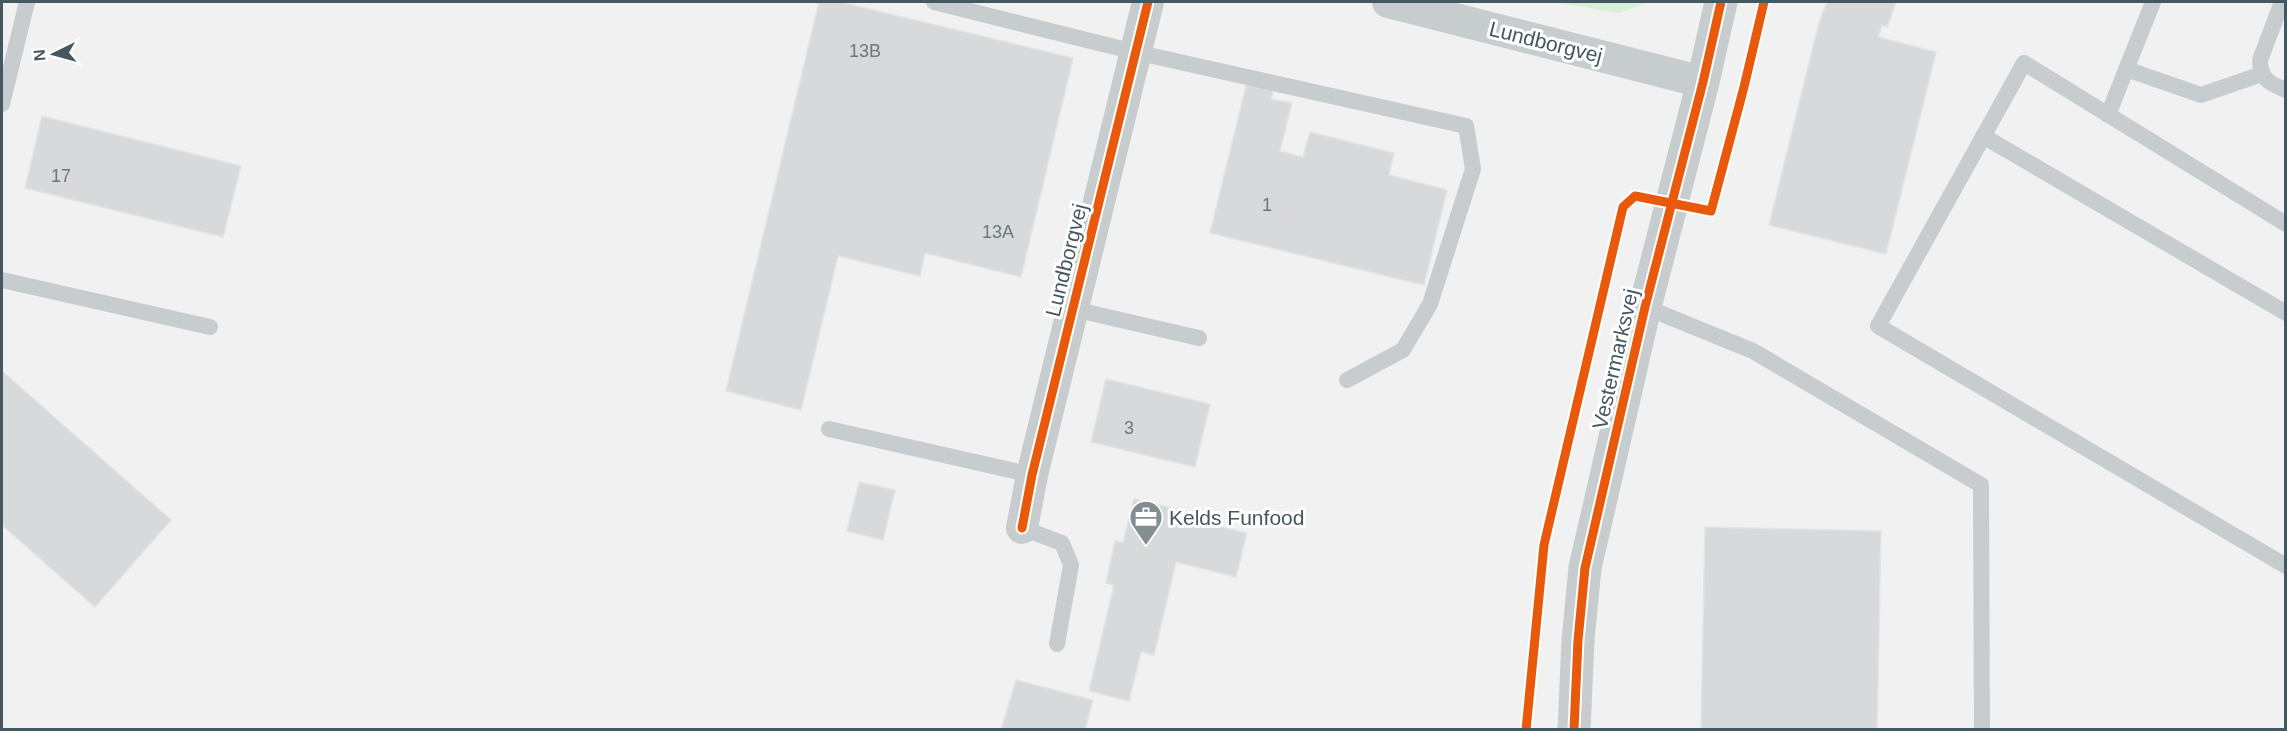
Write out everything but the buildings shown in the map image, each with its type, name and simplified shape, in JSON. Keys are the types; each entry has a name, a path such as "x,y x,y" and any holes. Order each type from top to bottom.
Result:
{"street":[{"name":"Lundborgvej","path":"1022,528 1032,475 1148,2"},
{"name":"Lundborgvej","path":"1388,2 1703,82"},
{"name":"Vestermarksvej","path":"1574,729 1578,640 1585,568 1645,307 1703,82 1721,2"}],"lane":[{"path":"2,104 27,2"},
{"path":"934,2 1135,52 1466,126 1473,169 1430,304 1403,350 1347,380"},
{"path":"2108,115 2153,2"},
{"path":"2282,2 2260,60 2262,74 2271,85 2286,90"},
{"path":"2286,224 2024,63 1878,326 2286,566"},
{"path":"2127,69 2201,95 2262,74"},
{"path":"1983,136 2286,313"},
{"path":"2,280 210,327"},
{"path":"1645,307 1753,351 1981,485 1982,729"},
{"path":"1073,309 1199,338"},
{"path":"829,429 1032,475"},
{"path":"1022,528 1062,543 1071,565 1057,644"}],"green space":[{"path":"1552,2 1649,2 1620,13"}],"cycle path":[{"path":"1022,528 1032,475 1148,2"},
{"path":"1574,730 1578,640 1585,568 1645,307 1703,82 1721,2"},
{"path":"1526,730 1544,545 1623,207 1635,196 1711,211 1764,2"}],"place":[{"name":"Kelds Funfood","path":"1146,546"}]}
